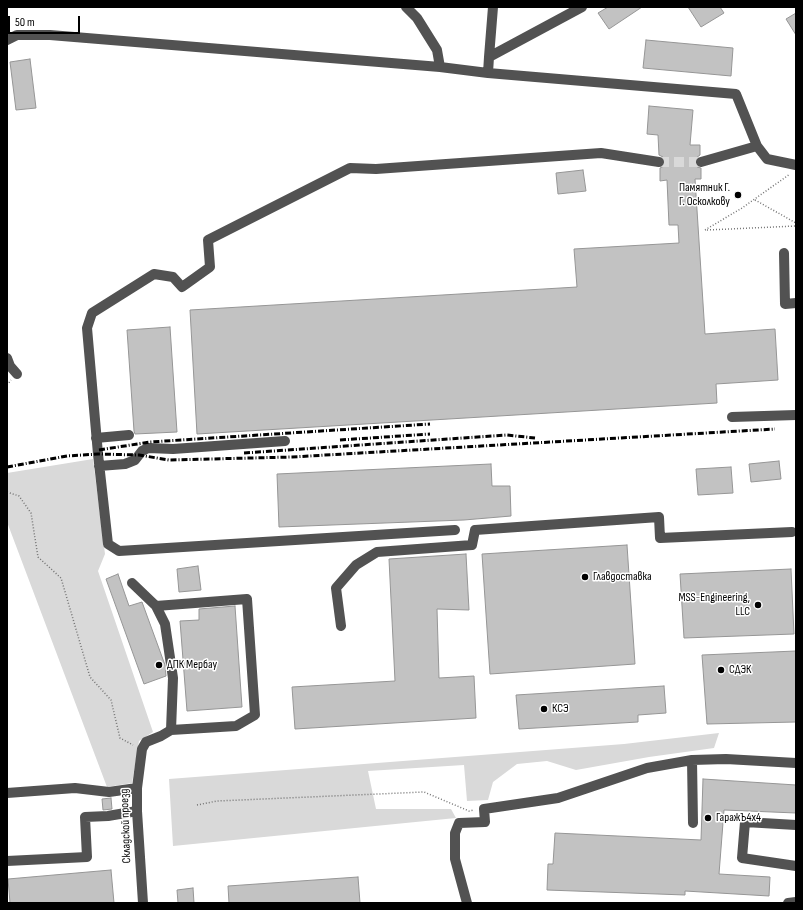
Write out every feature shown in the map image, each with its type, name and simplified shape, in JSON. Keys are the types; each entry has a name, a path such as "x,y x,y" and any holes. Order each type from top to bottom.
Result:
{"street":[{"path":"406,7 417,18 437,50 440,67"},
{"path":"488,73 493,7"},
{"path":"489,57 582,7"},
{"path":"7,40 18,35 50,35 440,67 488,73 736,94 757,146 766,159 793,169"},
{"path":"701,162 757,146"},
{"path":"455,530 119,551 108,544 99,466 87,328 92,313 154,274 173,277 182,287 210,267 208,240 350,168 376,169 600,153 659,162"},
{"path":"784,253 785,304 796,303"},
{"path":"7,358 10,366 17,374"},
{"path":"732,417 796,415"},
{"path":"96,438 129,435"},
{"path":"99,466 125,464 135,460 142,451 148,448 173,449 285,441"},
{"path":"341,626 336,588 356,565 377,552 472,545 475,530 659,518 660,538 792,532"},
{"path":"132,583 156,606 165,624 173,678 171,730"},
{"path":"142,749 146,742 171,730 236,726 255,715 247,599 156,606"},
{"name":"Складской проезд","path":"142,749 137,788 137,811 143,903"},
{"path":"467,903 455,859 455,833 459,823 485,822 484,809 558,798 647,768 692,760 726,759 796,763"},
{"path":"692,760 693,823"},
{"path":"7,793 75,788 109,792 137,788"},
{"path":"7,861 86,858 85,817 108,816 137,811"},
{"path":"796,825 745,822 742,858 796,866"},
{"path":"788,903 796,902"}],"path":[{"path":"793,169 755,200 705,230 796,226"},
{"path":"755,200 796,223"},
{"path":"7,492 19,496 31,513 38,557 61,578 90,678 110,700 120,738 142,749"},
{"path":"197,805 217,801 424,792 469,811 484,809"}],"shaded area":[{"path":"93,459 105,554 98,571 153,732 139,741 132,783 107,787 7,522 7,473"},
{"path":"719,733 714,748 649,757 576,770 547,761 517,764 493,782 488,800 467,801 464,765 368,771 376,809 451,809 456,818 173,846 169,779 624,744"}],"building":[{"path":"608,7 642,7 609,29 598,13"},
{"path":"688,7 720,7 724,13 701,27"},
{"path":"796,13 796,35 786,19"},
{"path":"646,40 733,48 731,76 643,68"},
{"path":"30,59 36,108 16,110 10,62"},
{"path":"649,106 693,110 690,145 700,145 700,155 696,158 695,163 697,167 701,168 701,179 695,179 705,334 775,329 778,380 716,384 717,403 197,434 190,310 577,287 574,249 679,243 678,225 669,225 667,180 660,181 660,168 664,166 665,163 663,157 659,155 658,135 647,134"},
{"path":"583,170 586,191 558,194 556,173"},
{"path":"170,327 177,432 135,434 127,330"},
{"path":"779,461 781,479 751,482 749,464"},
{"path":"491,464 492,486 510,486 511,516 464,520 279,527 277,474"},
{"path":"731,467 733,493 698,495 696,469"},
{"path":"627,545 635,664 490,674 482,554"},
{"path":"466,554 469,610 437,609 439,678 474,676 476,718 295,729 292,687 395,681 389,559"},
{"path":"198,566 201,590 179,592 177,569"},
{"path":"791,569 794,634 684,638 680,574"},
{"path":"118,574 129,606 142,602 165,665 166,676 144,684 106,579"},
{"path":"235,606 242,707 187,711 180,621 199,620 199,609"},
{"path":"796,651 796,722 707,724 702,655"},
{"path":"664,686 666,713 638,715 638,722 519,729 516,695"},
{"path":"703,779 796,785 796,813 724,810 719,874 770,877 769,896 685,891 685,895 547,890 548,864 553,864 555,833 701,840"},
{"path":"111,798 112,809 103,810 102,799"},
{"path":"111,870 114,903 10,903 8,879"},
{"path":"358,877 360,903 229,903 228,886"},
{"path":"193,888 194,903 178,903 177,890"}],"tunnel":[{"path":"659,162 701,162"}],"railway":[{"path":"99,450 150,442 430,424"},
{"path":"7,467 67,456 98,454 139,455 169,460 292,457 775,429"},
{"path":"340,440 430,434"},
{"path":"244,453 507,435 535,438"}],"place":[{"name":"Памятник Г. Г. Осколкову","path":"738,195"},
{"name":"Главдоставка","path":"585,577"},
{"name":"MSS-Engineering, LLC","path":"758,605"},
{"name":"ДПК Мербау","path":"159,665"},
{"name":"СДЭК","path":"721,670"},
{"name":"КСЭ","path":"544,709"},
{"name":"ГаражЪ4х4","path":"708,818"}]}
